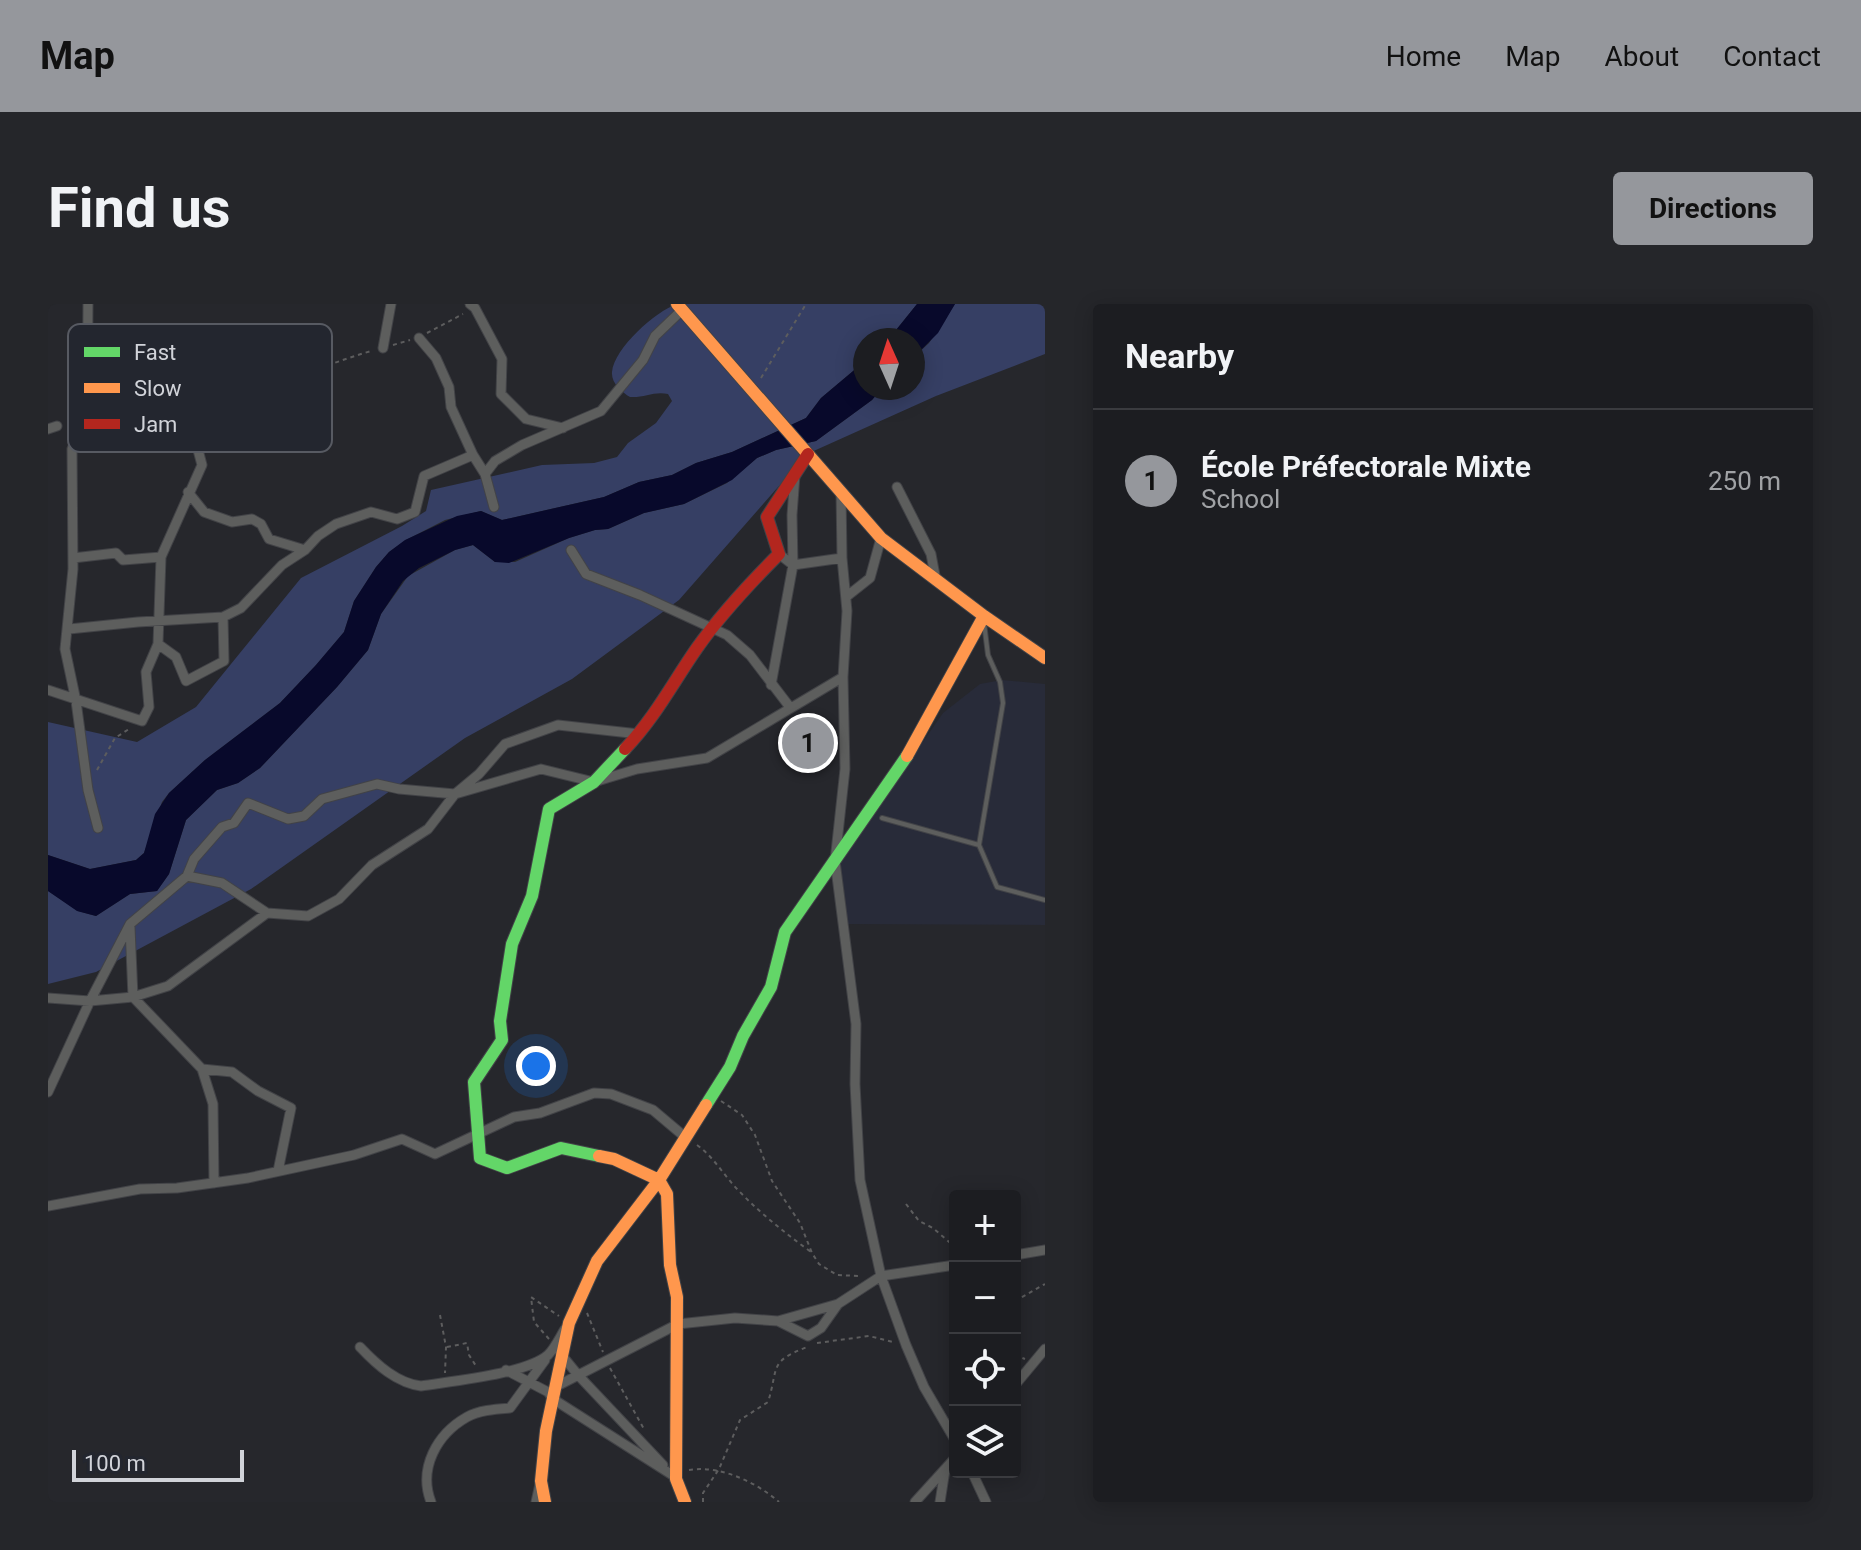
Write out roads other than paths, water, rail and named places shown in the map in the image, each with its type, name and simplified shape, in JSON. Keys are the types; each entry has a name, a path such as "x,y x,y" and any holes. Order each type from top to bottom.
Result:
{"street":[{"path":"87,324 88,304"},
{"path":"383,348 391,304"},
{"path":"472,306 502,359 501,394 526,419 563,428"},
{"path":"485,474 495,461 522,445 601,411 643,360 655,336 680,307 881,538 1045,658"},
{"path":"419,338 436,358 449,387 454,416 485,474 494,507"},
{"path":"72,452 73,558 65,649 76,701 88,790 98,828"},
{"path":"48,690 142,721 149,707 146,672 158,644 161,557 202,465 199,452"},
{"path":"808,454 767,517 779,554 793,565 842,558"},
{"path":"69,629 223,617 241,608 282,565 336,524 371,512 397,519 415,512 424,476 473,455"},
{"path":"771,685 793,565 795,475"},
{"path":"897,487 931,554 936,581"},
{"path":"188,492 204,512 232,522 252,519 261,524 269,539 305,550"},
{"path":"841,492 846,597 843,677 845,769 835,861 856,1024 855,1084 860,1180 881,1276 924,1387 949,1430"},
{"path":"846,597 870,578 881,538"},
{"path":"571,550 586,574 727,635 750,655 789,706"},
{"path":"73,558 116,553 123,560 161,557"},
{"path":"594,782 639,734 667,698 698,647 779,554"},
{"path":"431,1502 426,1475 430,1457 442,1438 469,1416 510,1408 556,1352 597,1261 659,1180 713,1096 771,987 785,932 916,741 984,616"},
{"path":"158,644 176,657 186,681 224,661 223,617"},
{"path":"685,1502 676,1476 678,1324 677,1297 670,1265 667,1194 659,1180 614,1159 561,1148 507,1168 480,1158 474,1082 502,1040 500,1021 512,944 532,896 549,809 594,782 637,769 707,758 789,706 843,677"},
{"path":"187,876 222,883 267,913 308,916 339,899 372,865 428,829 455,794 479,774 495,752 518,738 558,725 639,734"},
{"path":"48,1092 130,924 187,876 194,859 222,827 234,823 248,803 288,819 304,816 322,799 377,784 455,794 541,769 594,782"},
{"path":"48,998 90,1001 133,997 168,986 267,913"},
{"path":"130,924 133,997 202,1069 213,1104 214,1183"},
{"path":"202,1069 232,1072 258,1091 291,1108 278,1171"},
{"path":"48,1206 140,1189 214,1183 278,1171 354,1155 402,1139 435,1154 514,1117 540,1113 594,1093 611,1094 653,1110 685,1137"},
{"path":"1021,1254 1045,1250"},
{"path":"554,1393 578,1375 678,1324 735,1318 778,1321 838,1304 881,1276 949,1266"},
{"path":"778,1321 808,1336 821,1328 838,1304"},
{"path":"360,1347 376,1364 407,1385 421,1386 506,1370 536,1362 556,1352"},
{"path":"1021,1378 1045,1349"},
{"path":"556,1352 676,1476"},
{"path":"536,1502 554,1393 556,1352"},
{"path":"506,1370 554,1393 676,1476"},
{"path":"915,1502 949,1465"},
{"path":"940,1502 945,1470"},
{"path":"975,1478 986,1502"},
{"path":"541,1481 545,1502"}],"lane":[{"path":"984,616 988,655 1000,682 1003,703 979,845 997,887 1045,900"},
{"path":"882,818 979,845"}],"place":[{"name":"École Préfectorale Mixte","path":"808,743"}]}
